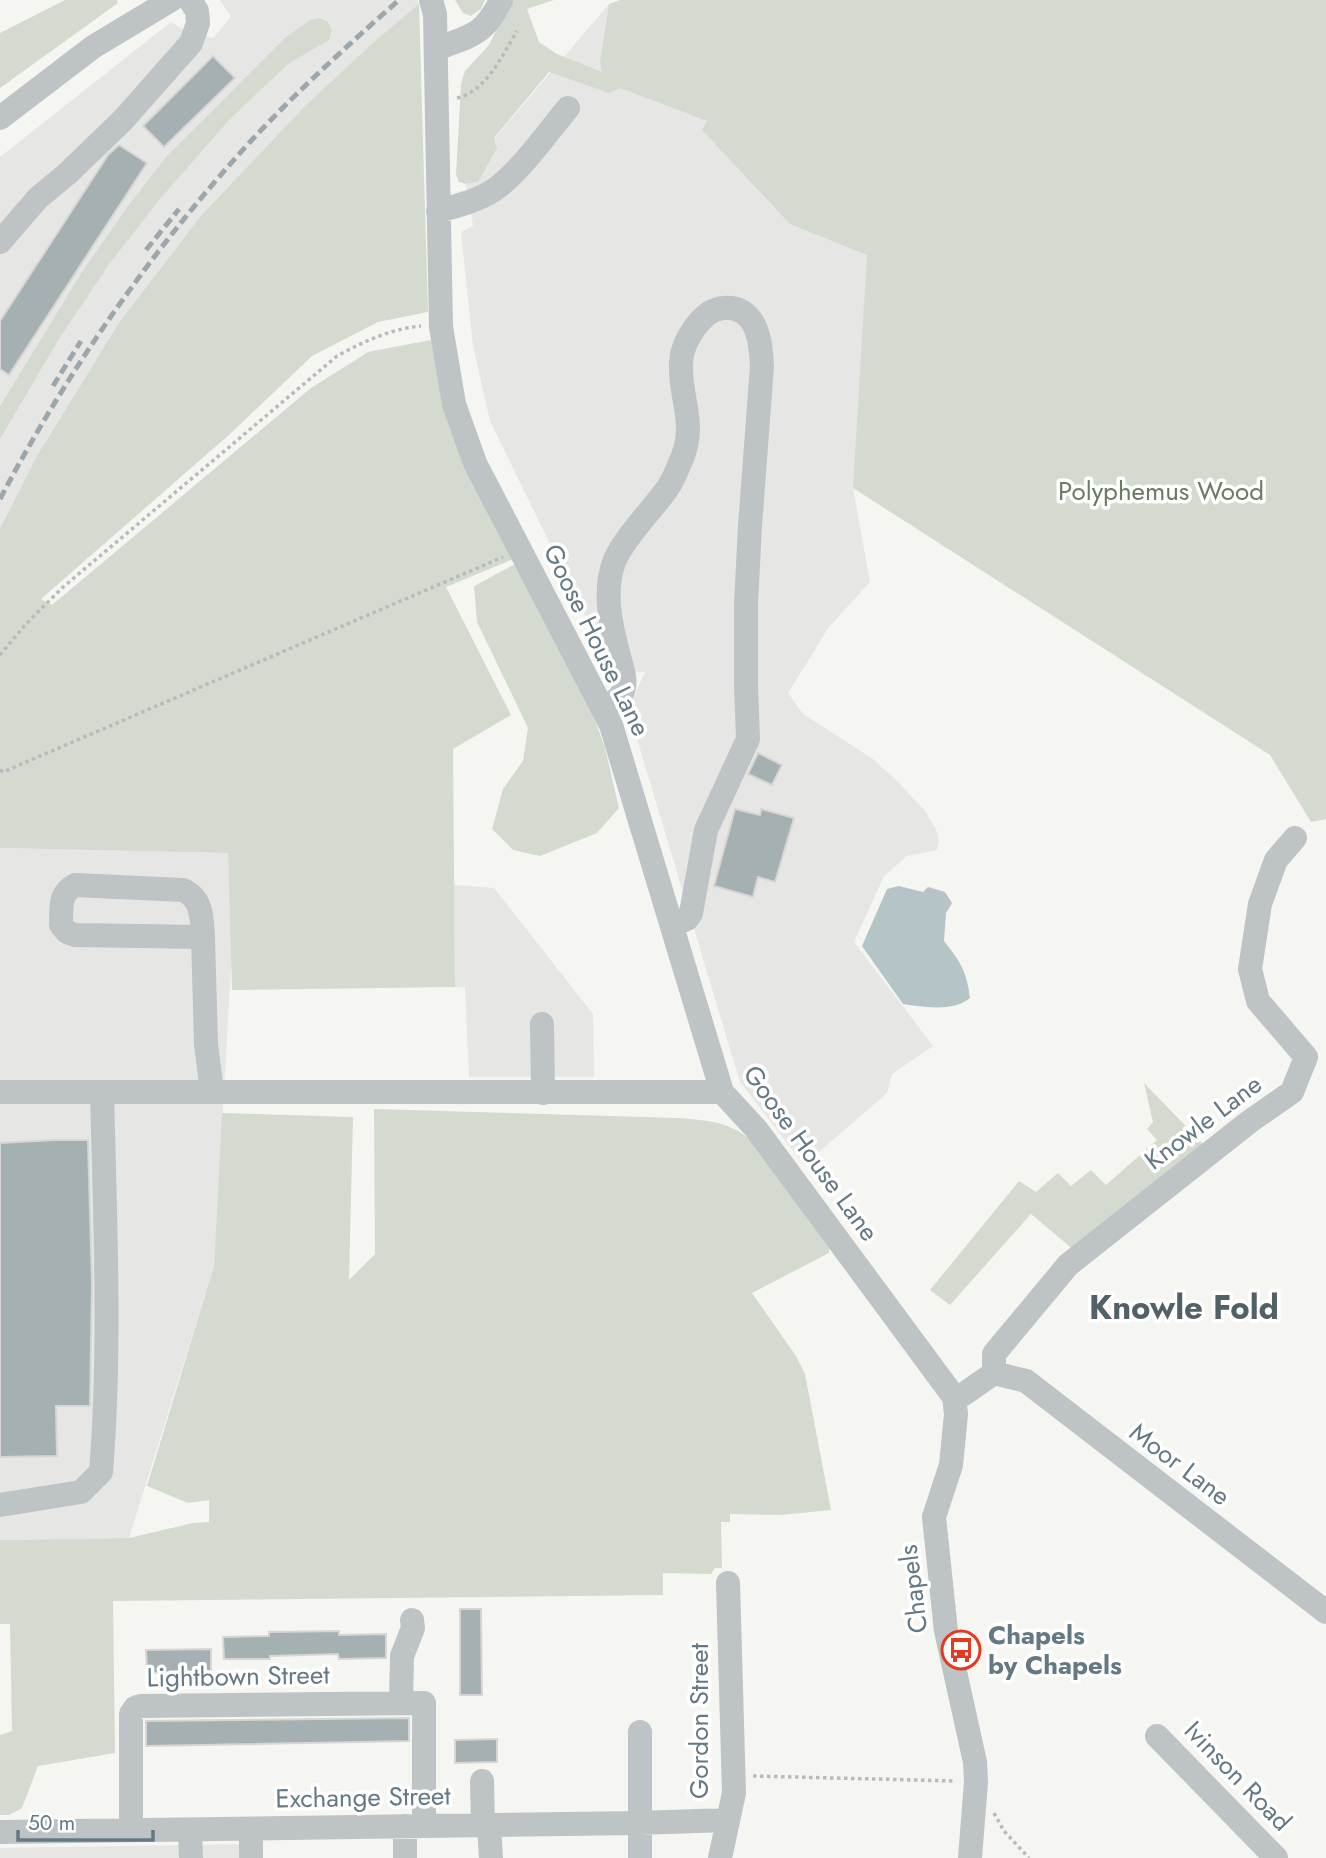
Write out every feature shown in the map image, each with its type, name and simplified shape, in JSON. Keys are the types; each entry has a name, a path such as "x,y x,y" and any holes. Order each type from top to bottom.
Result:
{"street":[{"path":"0,118 93,47 171,0"},
{"path":"0,242 38,198 123,120 191,43 198,23 197,11 190,0"},
{"path":"436,49 473,35 483,28 489,23 500,0"},
{"name":"Goose House Lane","path":"433,7 438,103 441,324 454,404 475,463 611,725 722,1092 756,1129 954,1397"},
{"path":"438,211 469,202 494,190 510,176 568,108"},
{"path":"602,708 619,698 624,688 608,596 614,561 669,487 687,444 689,422 681,379 681,359 695,327 706,314 719,308 733,307 746,314 755,326 762,366 746,604 748,738 706,830 691,913 687,919 672,926"},
{"name":"Knowle Lane","path":"994,1373 994,1354 1069,1265 1249,1122 1292,1092 1306,1057 1258,1001 1251,969 1260,904 1276,860 1295,838"},
{"path":"203,937 75,935 67,932 61,925 62,896 75,885 183,890 192,894 198,902 203,937 206,1044 212,1092"},
{"path":"542,1024 542,1093"},
{"path":"0,1092 722,1092"},
{"path":"0,1505 81,1492 101,1472 105,1423 107,1291 102,1092"},
{"path":"954,1397 964,1395 994,1373"},
{"name":"Moor Lane","path":"994,1373 1026,1381 1326,1612"},
{"name":"Chapels","path":"954,1397 956,1413 951,1465 934,1517 946,1631 975,1762 970,1858"},
{"name":"Gordon Street","path":"720,1858 734,1793 728,1583"},
{"path":"405,1858 414,1826 413,1703 402,1656 413,1628 412,1619"},
{"name":"Lightbown Street","path":"131,1830 131,1714 135,1708 413,1703"},
{"path":"640,1732 640,1858"},
{"name":"Ivinson Road","path":"1157,1736 1276,1858"},
{"path":"482,1781 491,1858"},
{"name":"Exchange Street","path":"0,1832 727,1820"},
{"path":"251,1829 251,1858"},
{"path":"190,1830 191,1858"}],"path":[{"path":"438,103 466,96 479,86 492,71 517,31"},
{"path":"0,655 62,588 337,356 370,338 400,328 441,324"},
{"path":"1,771 520,550"},
{"path":"734,1793 753,1776 976,1782"},
{"path":"993,1811 1004,1831 1029,1858"}],"shaded area":[{"path":"220,0 418,0 419,15 0,584 0,157 171,22 187,32 213,38 231,17"},
{"path":"609,4 600,61 900,119 853,488 870,582 829,627 788,693 803,714 873,759 925,811 936,829 939,841 937,850 907,856 884,876 854,942 933,1046 892,1074 887,1093 804,1165 740,1082 628,709 645,672 613,673 490,421 473,346 461,232 473,226 466,184 478,182 494,139"},
{"path":"0,848 228,853 232,949 214,1266 129,1538 0,1540"},
{"path":"454,885 494,888 593,1014 594,1077 469,1077 465,987 455,987"},
{"path":"899,886 923,892 928,887 945,892 952,903 946,913 944,941 965,974 970,998 947,1007 903,1004 862,946 887,889"},
{"path":"251,1844 251,1858 0,1858 0,1848"}],"green space":[{"path":"65,0 117,0 118,3 0,88 0,33"},
{"path":"455,0 485,0 481,9 471,16 463,13"},
{"name":"Polyphemus Wood","path":"511,0 554,0 527,9 539,42 557,54 602,72 600,61 609,4 620,0 1326,0 1326,819 1311,822 1270,755 853,488 867,255 790,224 702,130 707,121 620,88 609,93 549,72 494,138 497,148 478,182 459,182 456,175 461,84 465,71 489,45"},
{"path":"419,4 428,312 378,322 312,356 230,434 41,599 52,605 311,388 368,352 431,340 516,558 446,587 511,715 453,749 455,987 232,990 228,853 0,848 0,529 37,456 119,323 200,217 304,107"},
{"path":"319,18 328,22 332,30 329,40 288,64 229,120 160,199 110,263 59,339 0,439 0,406 84,269 128,206 166,157 286,37 310,20"},
{"path":"515,564 588,700 605,748 619,808 597,833 540,856 513,850 492,829 503,789 523,761 528,728 477,622 474,586"},
{"path":"1144,1083 1207,1148 1075,1251 1031,1214 950,1305 930,1290 1019,1181 1036,1192 1058,1173 1071,1186 1091,1170 1106,1185 1157,1140 1147,1129 1153,1122"},
{"path":"374,1109 687,1119 726,1125 751,1141 829,1248 829,1253 752,1293 796,1356 805,1374 831,1510 781,1515 730,1514 730,1522 721,1522 722,1568 715,1568 711,1574 663,1573 663,1595 113,1601 115,1753 38,1766 22,1808 9,1815 0,1815 0,1735 12,1731 10,1624 0,1624 0,1540 129,1538 193,1523 209,1522 209,1500 188,1503 147,1486 214,1266 222,1113 353,1117 349,1280 375,1254"}],"building":[{"path":"213,56 235,78 164,147 143,126"},
{"path":"119,145 147,163 9,375 0,369 0,321 108,155"},
{"path":"758,753 782,765 772,785 748,774"},
{"path":"735,809 760,815 761,809 794,818 775,882 758,877 753,897 714,886"},
{"path":"88,1140 92,1283 90,1406 56,1406 57,1456 0,1457 0,1143"},
{"path":"460,1609 481,1609 482,1695 460,1695"},
{"path":"339,1631 339,1635 386,1634 386,1658 339,1659 338,1654 224,1659 223,1637 269,1636 269,1632"},
{"path":"211,1649 211,1672 147,1673 146,1650"},
{"path":"409,1718 409,1741 146,1746 146,1721"},
{"path":"497,1739 497,1762 455,1763 455,1740"}],"railway":[{"path":"0,499 83,358 178,226 267,124 399,0"},
{"path":"146,250 179,209"},
{"path":"53,386 81,341"}],"place":[{"name":"Chapels by Chapels","path":"961,1650"}],"district":[{"name":"Knowle Fold","path":"1184,1307"}]}
